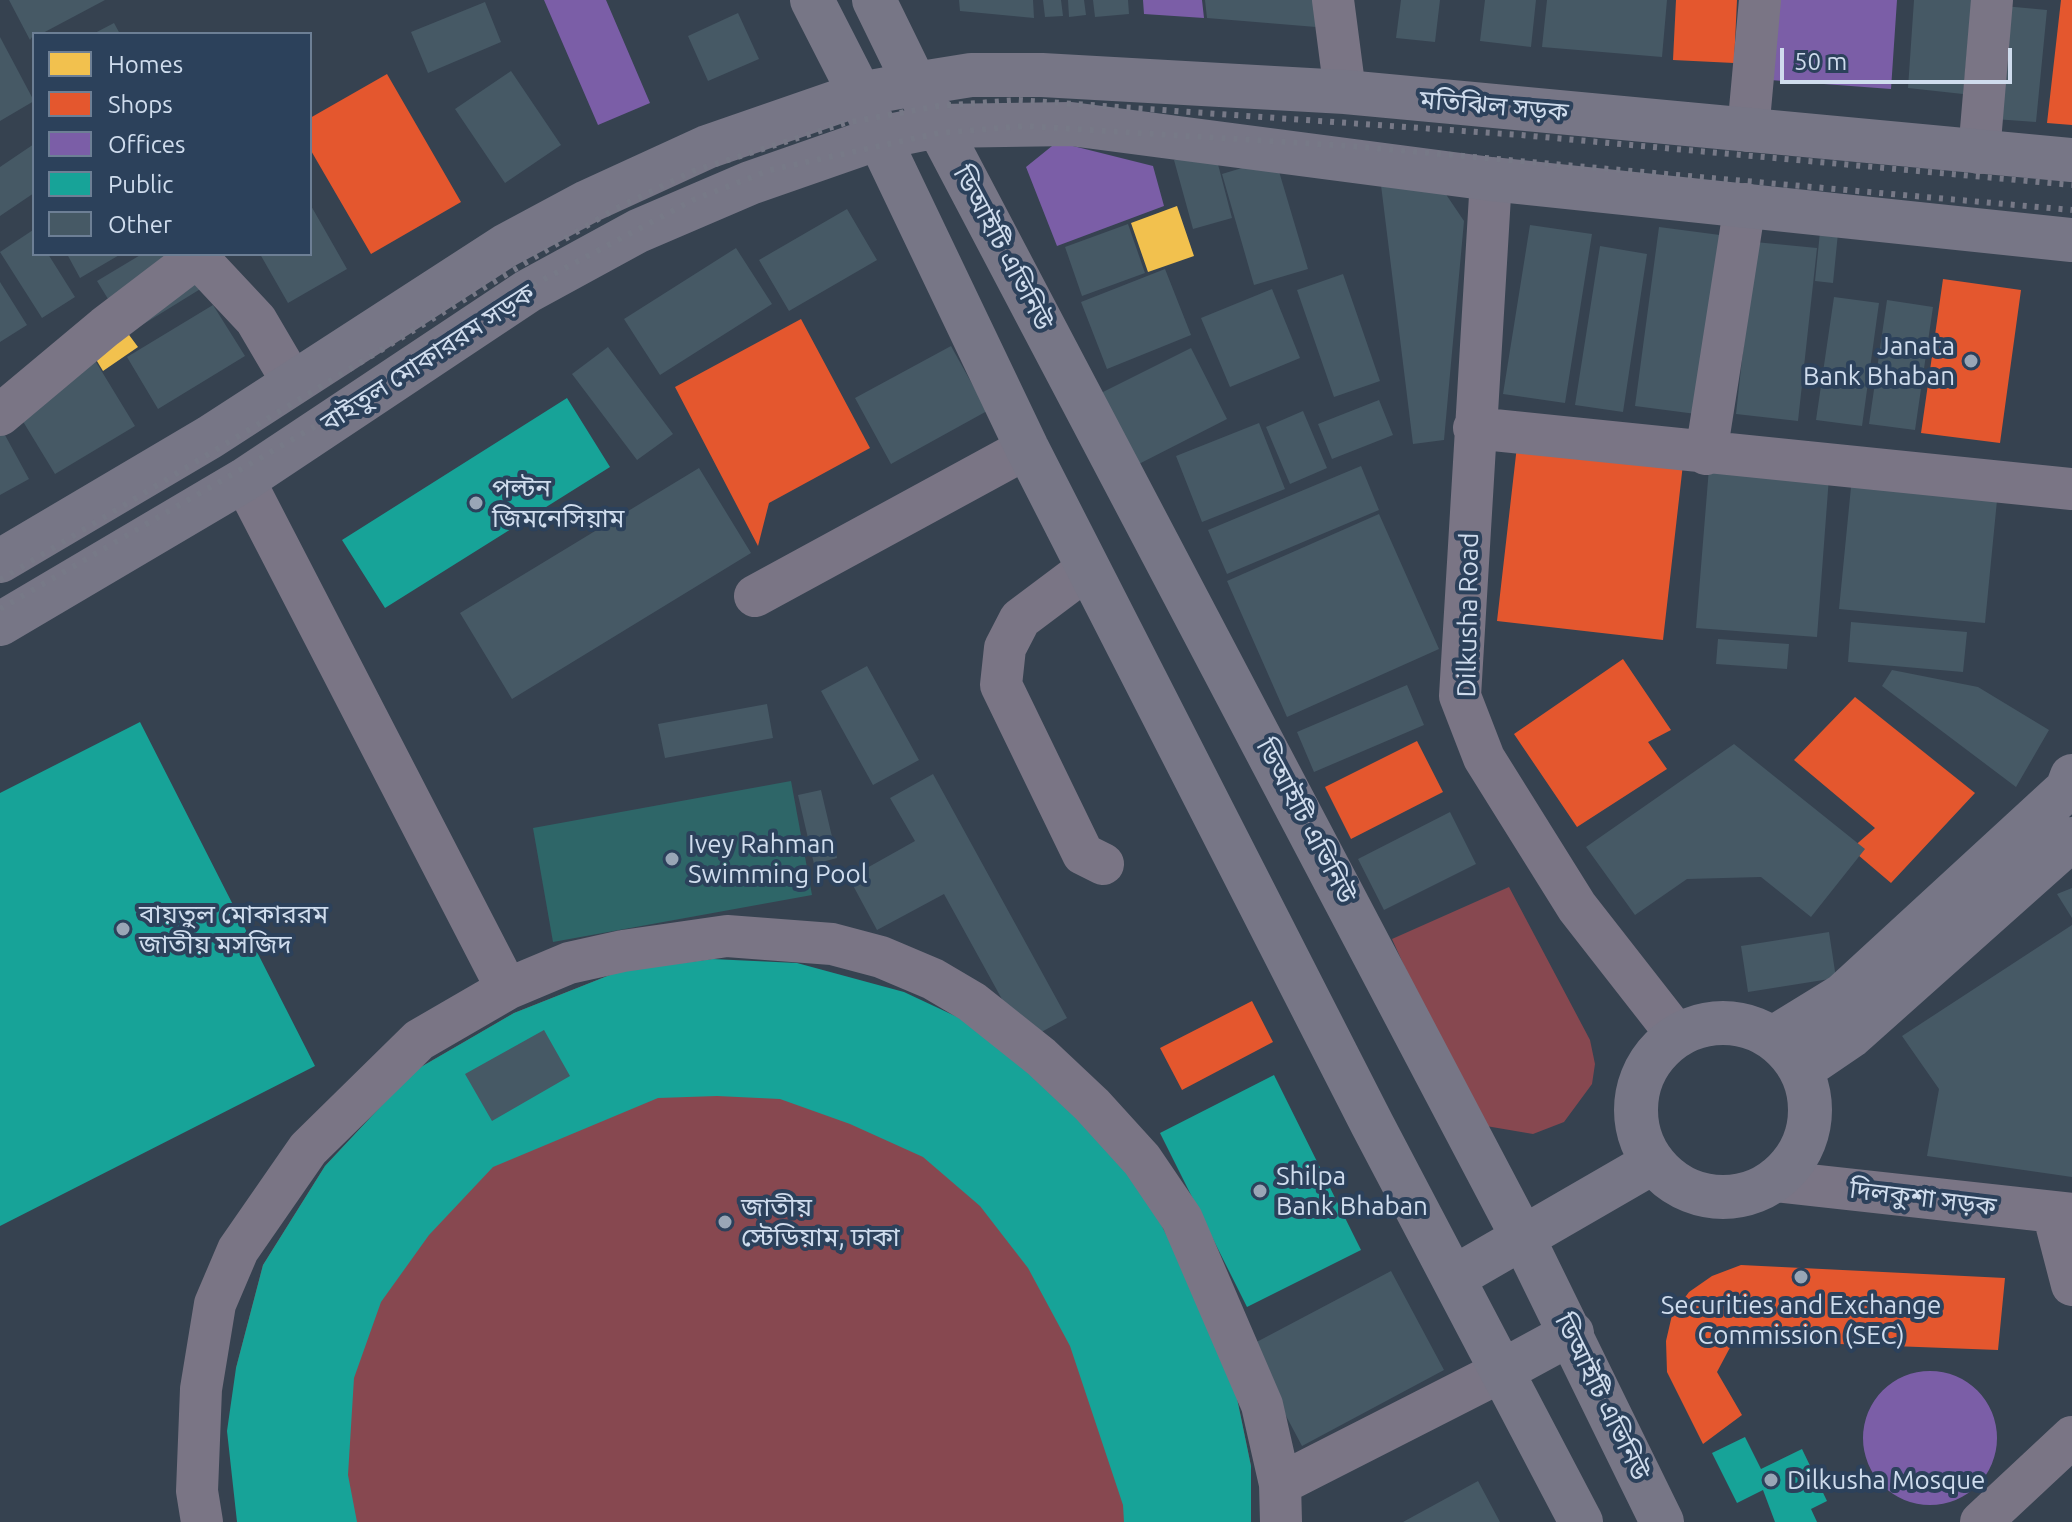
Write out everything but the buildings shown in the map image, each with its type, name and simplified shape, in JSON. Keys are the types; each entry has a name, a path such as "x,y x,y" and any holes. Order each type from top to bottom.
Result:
{"main road":[{"path":"812,0 860,94 1027,448 1581,1522"},
{"name":"ডিআইটি এভিনিউ","path":"874,0 915,84 1524,1240 1662,1522"},
{"name":"মতিঝিল সড়ক","path":"915,84 971,75 1042,75 1345,92 2072,160"},
{"name":"বাইতুল মোকাররম সড়ক","path":"0,561 210,437 505,246 587,202 707,147 860,94 915,84"},
{"path":"938,126 1071,124 1491,179 2072,240"},
{"name":"বাইতুল মোকাররম সড়ক","path":"0,624 244,480 470,327 638,231 750,183 879,138 938,126"},
{"path":"1773,1038 1843,995 2070,785"},
{"path":"1801,1070 1851,1036 2072,839"},
{"path":"1725,1023 1750,1027 1773,1038 1789,1052 1801,1070 1809,1094 1810,1118 1804,1142 1792,1163 1774,1181 1750,1193 1723,1197 1696,1193 1671,1182 1652,1163 1639,1137 1634,1108 1640,1079 1655,1054 1677,1035 1700,1025 1725,1023"},
{"path":"1453,1278 1524,1240 1652,1163"},
{"path":"1502,1371 1572,1333"}],"street":[{"path":"1333,0 1345,92"},
{"path":"1748,131 1760,0"},
{"path":"1979,153 1992,0"},
{"name":"Dilkusha Road","path":"1491,179 1460,696 1484,758 1577,907 1677,1035"},
{"path":"1706,454 1745,204"},
{"path":"0,415 105,327 197,257 256,320 293,383"},
{"path":"1474,428 2072,489"},
{"path":"755,596 1027,448"},
{"path":"244,480 507,989"},
{"path":"1088,568 1020,619 1005,648 1001,685 1083,854 1103,864"},
{"path":"202,1522 197,1491 201,1389 215,1304 238,1250 308,1149 419,1040 507,989 569,963 623,951 727,936 787,938 868,954 933,979 972,1002 1041,1057 1092,1105 1142,1160 1182,1219 1262,1405 1280,1503 1502,1371"},
{"name":"দিলকুশা সড়ক","path":"1774,1181 2062,1213"},
{"path":"2062,1213 2072,1285"},
{"path":"1981,1522 2072,1437"}],"shaded area":[{"path":"791,781 812,895 553,942 533,828"},
{"path":"1509,887 1590,1040 1595,1064 1592,1084 1564,1122 1533,1134 1486,1126 1472,1115 1392,939"},
{"name":"জাতীয় স্টেডিয়াম, ঢাকা","path":"620,971 1137,1179 1194,1287 1233,1379 1251,1466 1251,1522 237,1522 236,1368 263,1265 325,1166 414,1071 514,1013"}],"railway":[{"path":"0,580 613,210 693,171 845,123 938,106 1018,100 1521,135 2072,185"},
{"path":"0,609 369,395 537,283 693,200 770,170 939,133 1025,126 1350,146 2072,210"}],"place":[{"name":"Janata Bank Bhaban","path":"1971,361"},
{"name":"পল্টন জিমনেসিয়াম","path":"476,503"},
{"name":"Ivey Rahman Swimming Pool","path":"672,859"},
{"name":"বায়তুল মোকাররম জাতীয় মসজিদ","path":"123,929"},
{"name":"Shilpa Bank Bhaban","path":"1260,1191"},
{"name":"জাতীয় স্টেডিয়াম, ঢাকা","path":"725,1222"},
{"name":"Securities and Exchange Commission (SEC)","path":"1801,1277"},
{"name":"Dilkusha Mosque","path":"1771,1480"}]}
